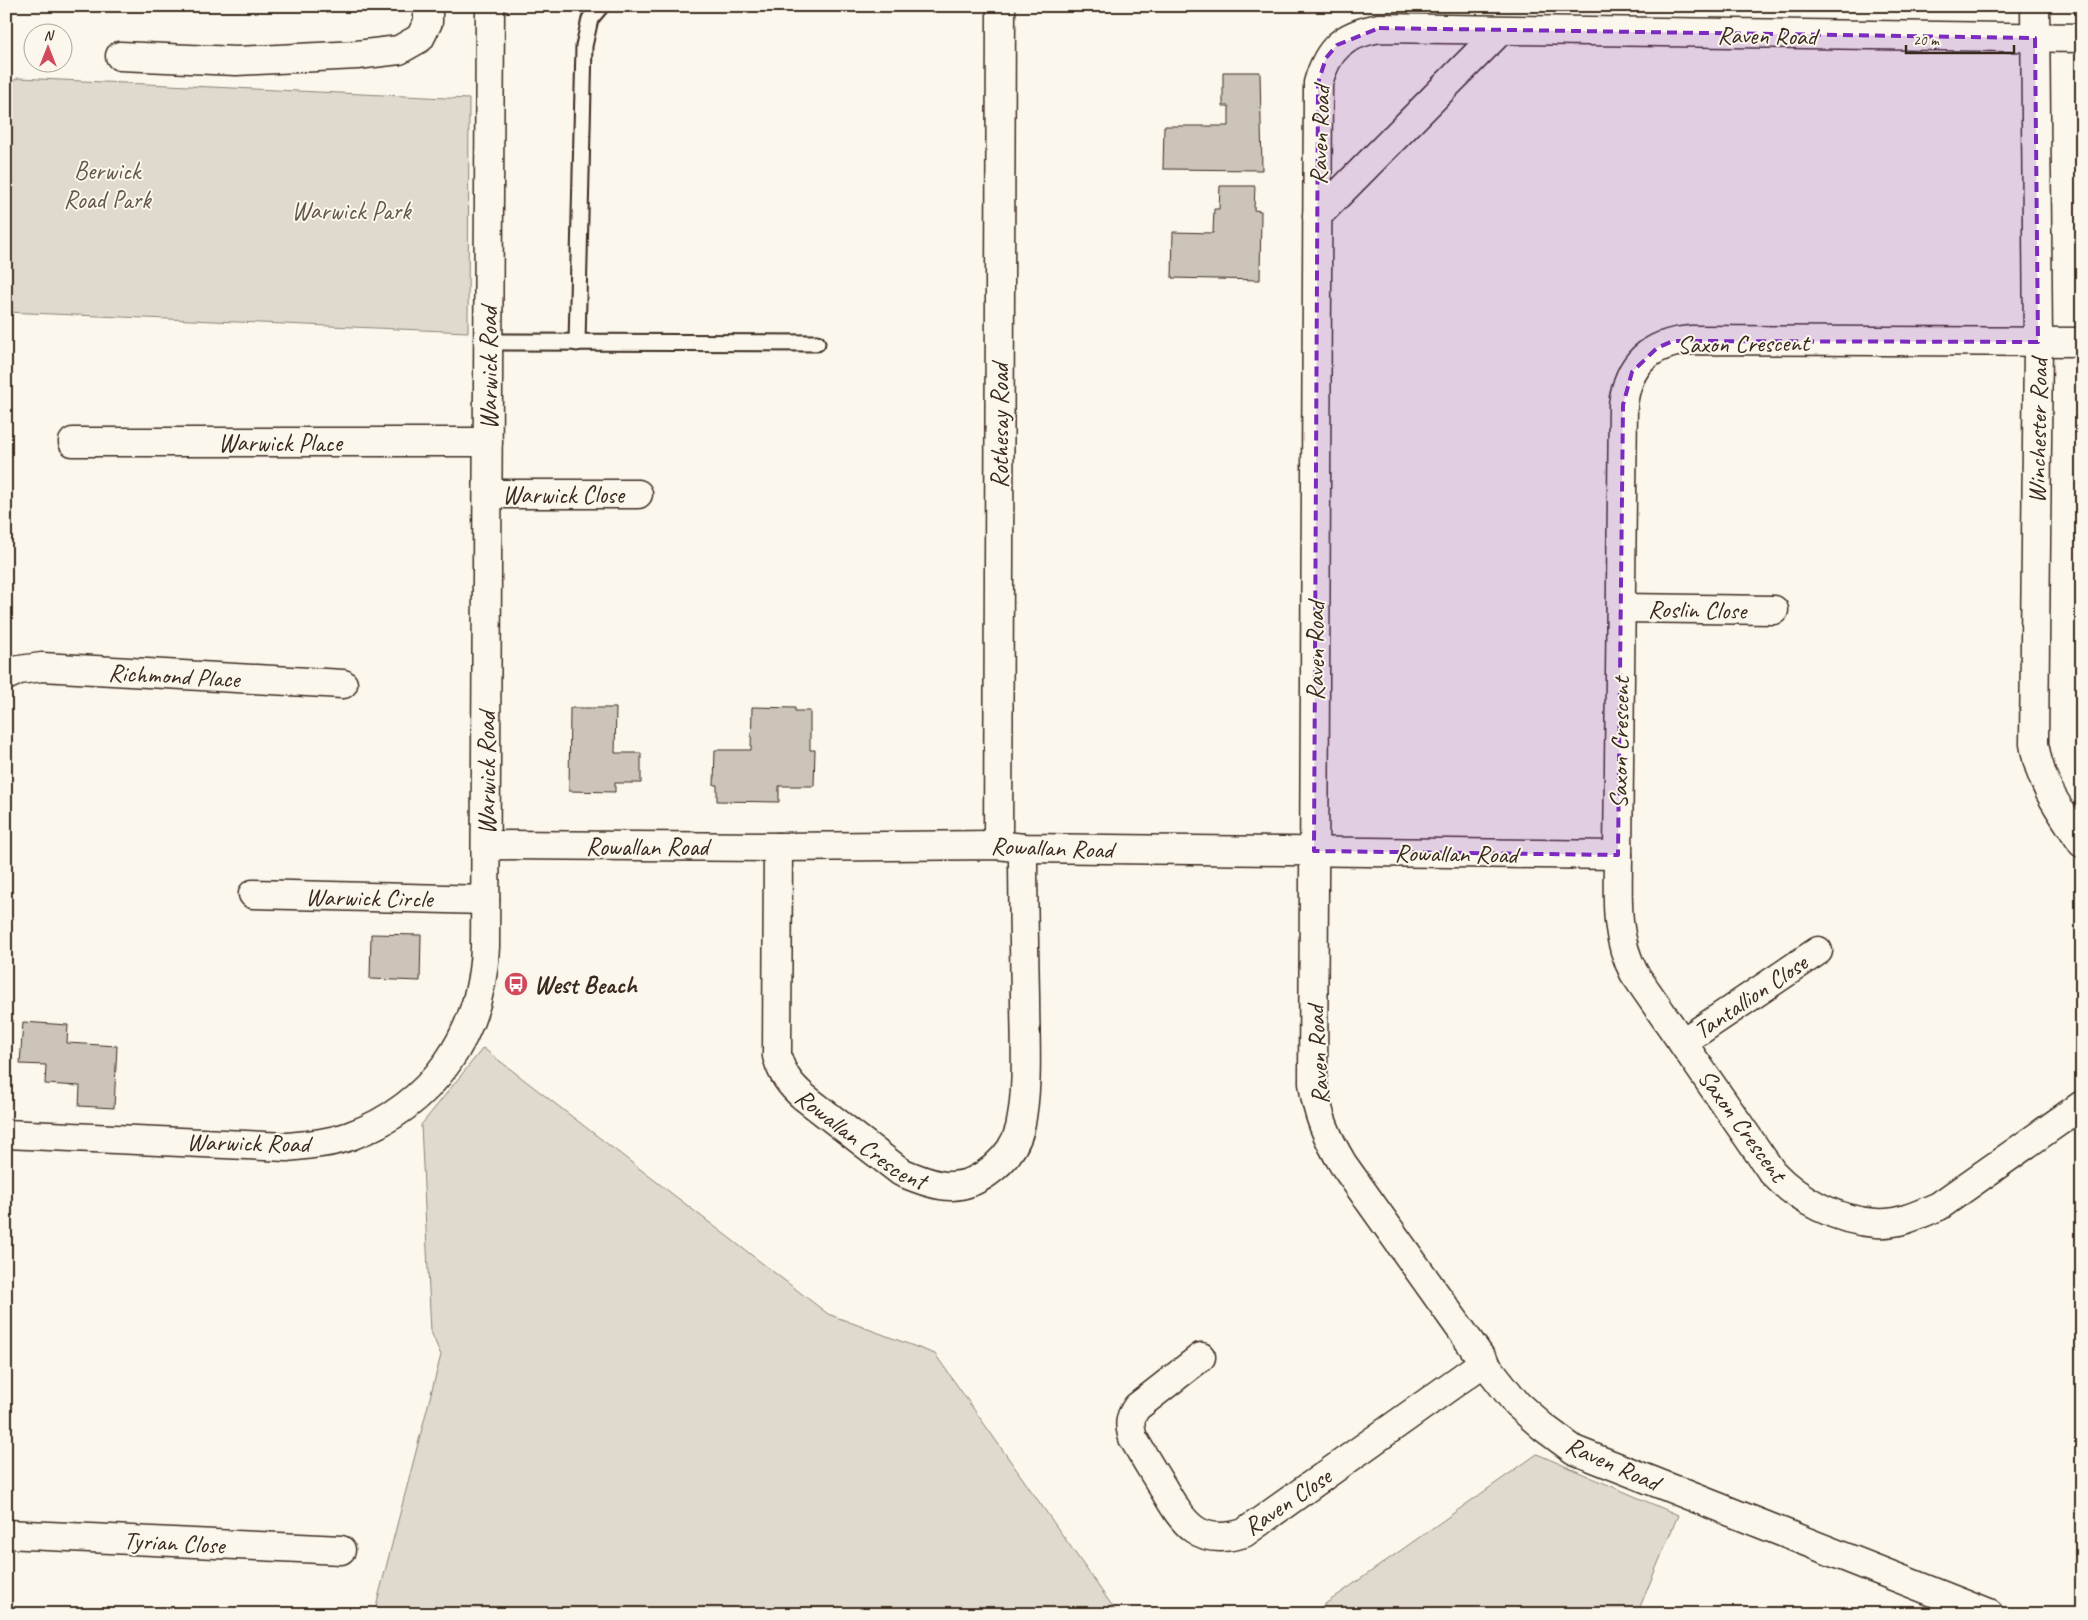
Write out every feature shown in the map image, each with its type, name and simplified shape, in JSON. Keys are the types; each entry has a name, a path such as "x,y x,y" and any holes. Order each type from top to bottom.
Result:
{"street":[{"path":"120,56 236,60 399,50 420,38 428,22 428,6"},
{"name":"Warwick Road","path":"6,1134 287,1147 319,1144 342,1138 378,1124 405,1107 432,1083 464,1037 482,984 484,965 490,6"},
{"name":"Rothesay Road","path":"1001,6 1010,846"},
{"name":"Winchester Road","path":"2036,6 2038,342 2034,744 2037,763 2050,797 2082,843"},
{"name":"Raven Road","path":"1989,1614 1574,1450 1543,1428 1517,1404 1484,1362 1344,1164 1322,1124 1313,1084 1318,83 1326,58 1337,45 1360,33 1379,28 2082,38"},
{"name":"Raven Road","path":"1318,216 1500,31"},
{"name":"Saxon Crescent","path":"2082,342 1691,340 1673,341 1657,348 1643,358 1632,372 1625,388 1623,405 1618,855 1619,930 1626,959 1780,1181 1811,1204 1845,1217 1877,1224 1894,1222 1918,1215 1939,1206 2082,1104"},
{"name":"Warwick Place","path":"73,442 488,442"},
{"name":"Warwick Close","path":"488,494 638,494"},
{"name":"Roslin Close","path":"1621,608 1774,610"},
{"name":"Richmond Place","path":"6,676 19,670 42,667 343,684"},
{"name":"Rowallan Road","path":"486,845 1010,846 1618,855"},
{"name":"Rowallan Crescent","path":"778,847 777,1056 784,1076 790,1085 804,1097 901,1172 920,1180 952,1186 980,1179 991,1170 1009,1150 1019,1130 1026,1085 1010,846"},
{"name":"Warwick Circle","path":"253,894 485,900"},
{"name":"Tantallion Close","path":"1683,1042 1818,951"},
{"name":"Raven Close","path":"1201,1358 1137,1406 1129,1426 1133,1438 1180,1517 1192,1529 1204,1536 1217,1538 1230,1538 1244,1533 1484,1362"},
{"name":"Tyrian Close","path":"6,1534 341,1550"}],"lane":[{"path":"577,343 584,46 590,19 601,6"},
{"path":"488,342 817,343"}],"highlighted area":[{"path":"1379,28 2035,38 2038,342 1673,341 1657,348 1632,372 1623,405 1618,855 1314,851 1318,83 1326,58 1337,45"}],"green space":[{"path":"18,78 469,99 468,332 6,312 6,85"},
{"path":"483,1048 828,1314 935,1354 1118,1614 395,1614 376,1606 441,1355 431,1332 421,1125"},
{"path":"1537,1454 1678,1515 1637,1614 1311,1614"}],"building":[{"path":"1223,72 1260,72 1262,170 1163,169 1164,126 1229,126 1229,106 1223,106"},
{"path":"1220,186 1255,186 1254,210 1261,211 1260,280 1172,278 1173,232 1213,233 1214,209 1219,209"},
{"path":"752,707 795,708 795,711 810,711 810,750 815,750 814,786 779,786 779,802 717,801 717,785 714,785 715,750 751,750"},
{"path":"570,708 616,708 615,753 641,753 641,783 615,783 615,792 569,791"},
{"path":"371,934 421,935 420,981 370,979"},
{"path":"23,1022 68,1025 67,1043 117,1046 114,1108 79,1106 80,1086 45,1084 46,1065 20,1064"}],"place":[{"name":"West Beach","path":"516,984"}],"park label":[{"name":"Berwick Road Park","path":"107,184"},
{"name":"Warwick Park","path":"351,210"}]}
